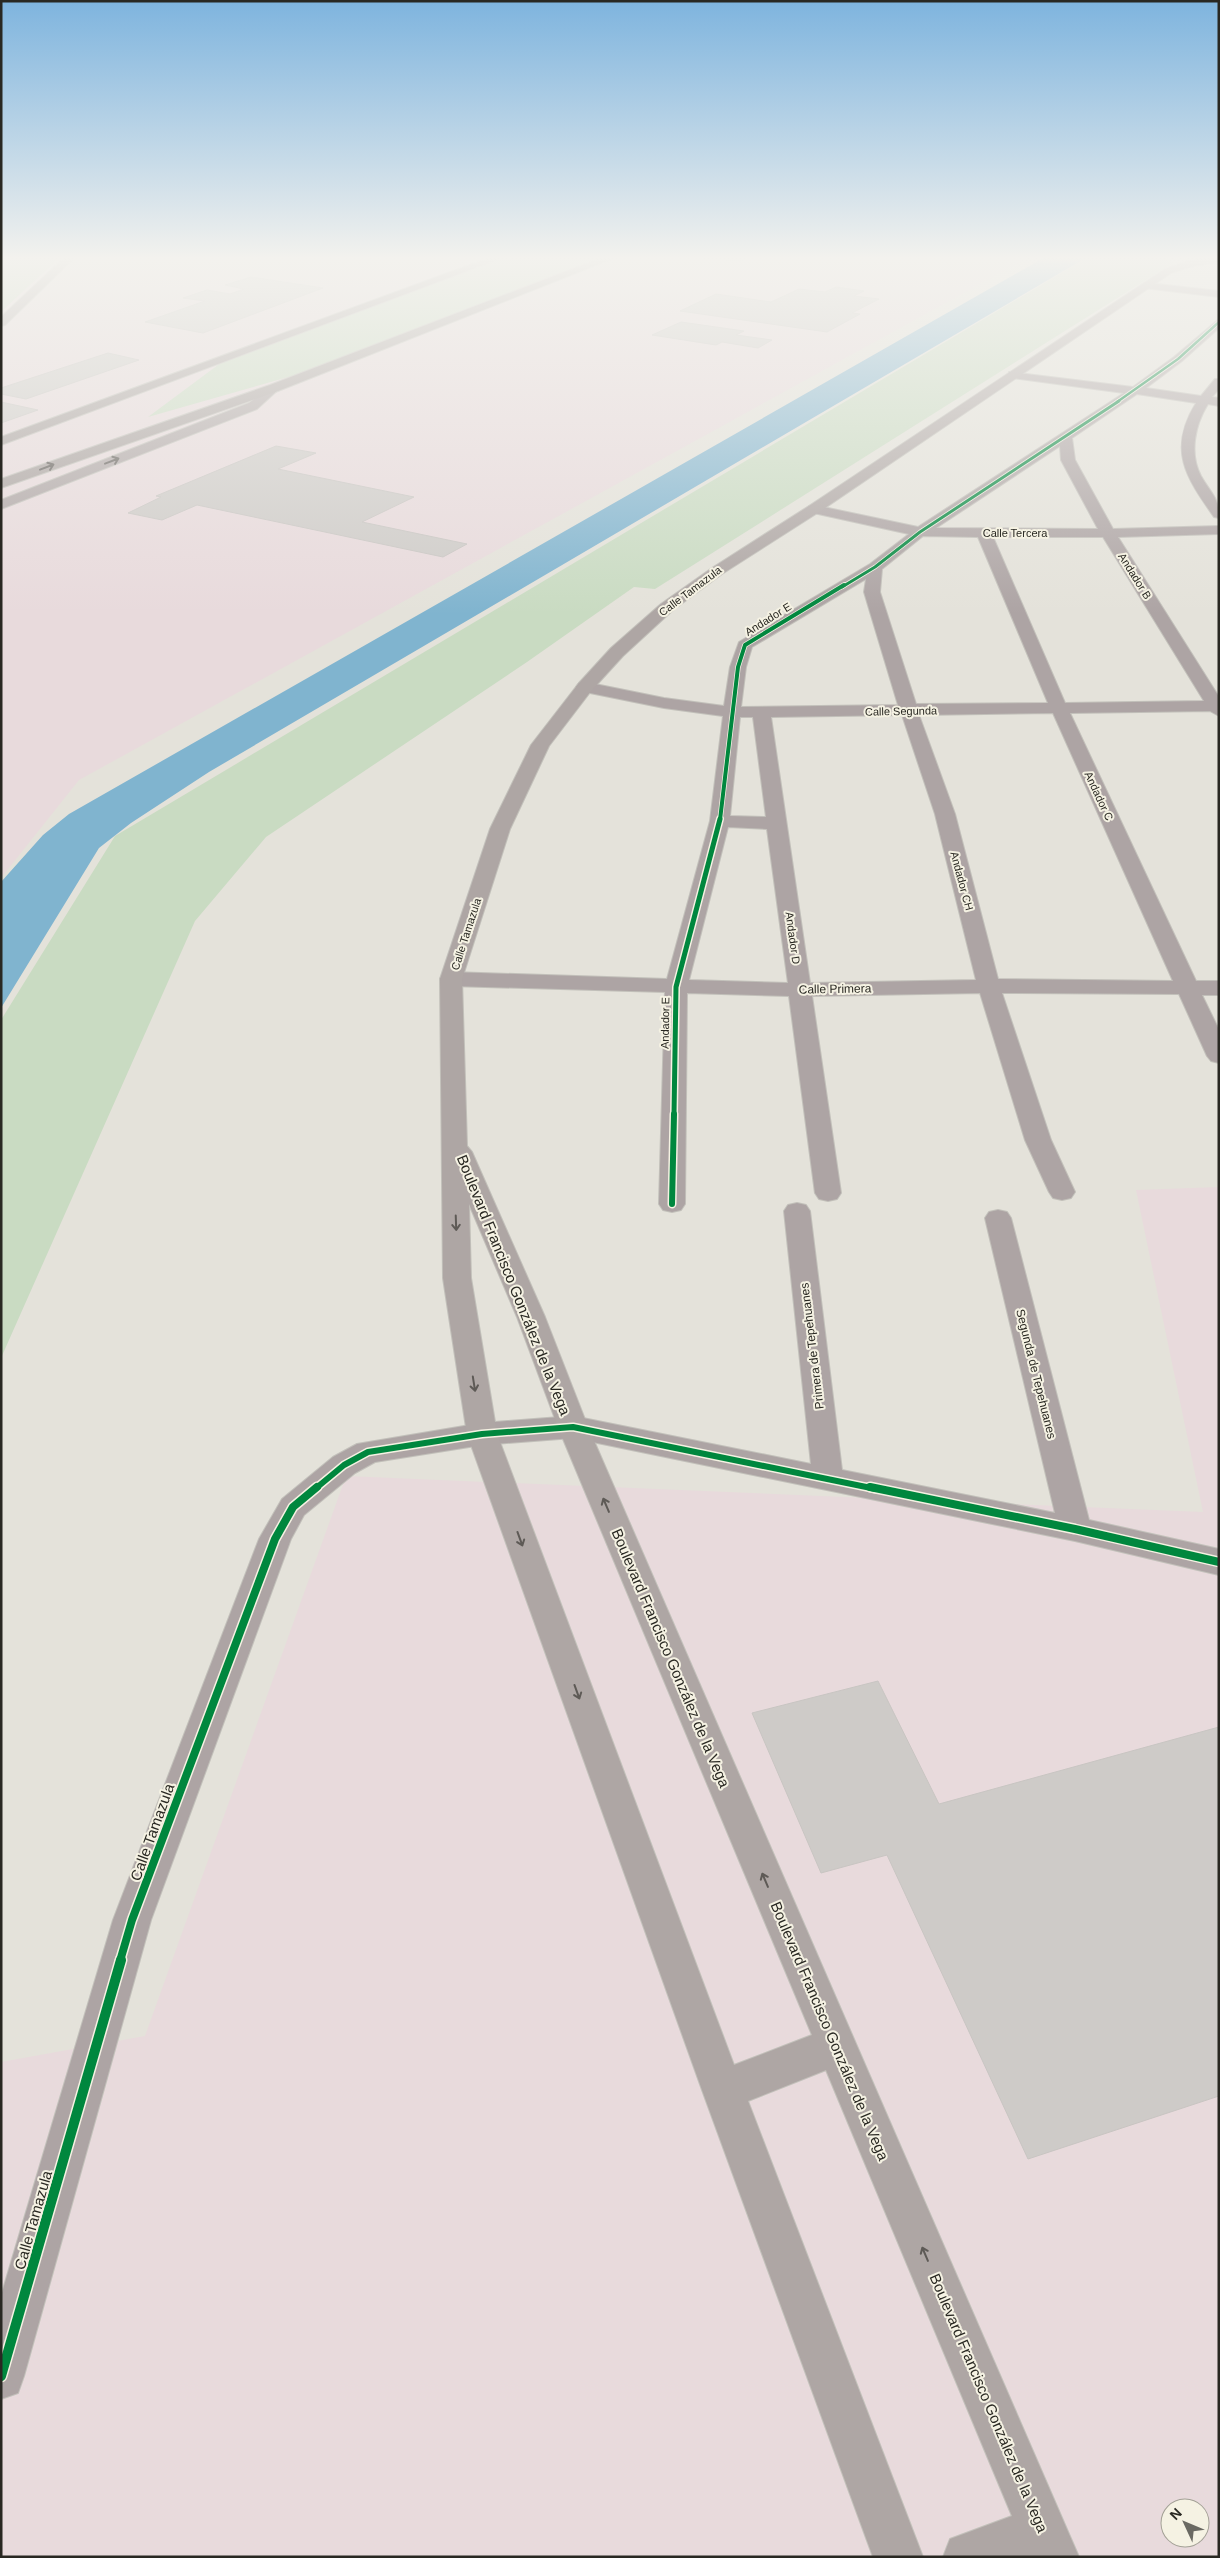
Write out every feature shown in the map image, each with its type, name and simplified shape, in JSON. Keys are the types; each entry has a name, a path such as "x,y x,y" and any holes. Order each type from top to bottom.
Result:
{"highway":[{"path":"1,440 177,375"},
{"path":"1,484 307,375"}],"main road":[{"name":"Calle Tamazula","path":"454,1139 451,979 500,829 540,745 585,687 617,652 666,607 1011,375"},
{"name":"Boulevard Francisco González de la Vega","path":"454,1139 531,1317 573,1427 1049,2543"},
{"name":"Boulevard Francisco González de la Vega","path":"454,1139 457,1278 482,1434 723,2090 898,2557"},
{"path":"723,2090 836,2046"},
{"path":"968,2557 1049,2543"}],"street":[{"path":"1022,375 1133,392 1219,402"},
{"name":"Andador E","path":"672,1204 676,987 720,821 738,667 744,646 875,567 920,532 1156,375"},
{"path":"1219,382 1202,400 1188,439 1189,465 1219,514"},
{"path":"1,504 253,406 274,388"},
{"name":"Andador B","path":"1065,436 1068,460 1108,533 1218,708"},
{"name":"Calle Tercera","path":"814,509 920,532 1108,533 1219,530"},
{"name":"Andador C","path":"984,533 1059,708 1219,1056"},
{"name":"Andador CH","path":"875,567 872,592 909,711 945,814 989,986 1038,1140 1062,1192"},
{"name":"Calle Segunda","path":"585,687 664,703 732,712 1218,708"},
{"name":"Andador D","path":"761,712 828,1193"},
{"path":"720,821 776,823"},
{"name":"Calle Primera","path":"451,979 800,990 989,986 1219,988"},
{"name":"Primera de Tepehuanes","path":"797,1211 828,1480"},
{"name":"Segunda de Tepehuanes","path":"998,1218 1075,1529"},
{"name":"Calle Tamazula","path":"1,2376 132,1920 275,1539 293,1507 344,1465 368,1452 482,1434 573,1427 1075,1529 1219,1562"}],"shaded area":[{"path":"1,375 814,375 79,780 1,878"},
{"path":"1219,1187 1219,2557 1,2557 1,2062 145,2036 346,1476 1203,1512 1136,1190"}],"green space":[{"path":"204,375 294,375 148,417"},
{"path":"889,375 994,375 655,589 634,587 527,662 266,837 195,921 1,1358 1,1020 115,836"}],"water":[{"path":"838,375 885,375 209,772 131,823 99,848 1,1008 1,882 43,835 69,814"}],"building":[{"path":"40,375 94,375 26,399 1,394 1,388"},
{"path":"1,402 38,410 1,423"},
{"path":"276,446 316,453 278,469 414,497 362,522 467,544 443,557 197,505 162,520 128,513 161,497 156,496"},
{"path":"878,1681 939,1804 1219,1727 1219,2096 1028,2159 887,1855 821,1873 752,1713"}],"cycle path":[{"path":"672,1204 676,987 720,821 738,667 745,645 875,567 920,532 1156,375"},
{"path":"1,2376 132,1920 275,1539 293,1507 344,1465 368,1452 482,1434 573,1427 1075,1529 1219,1562"}]}
